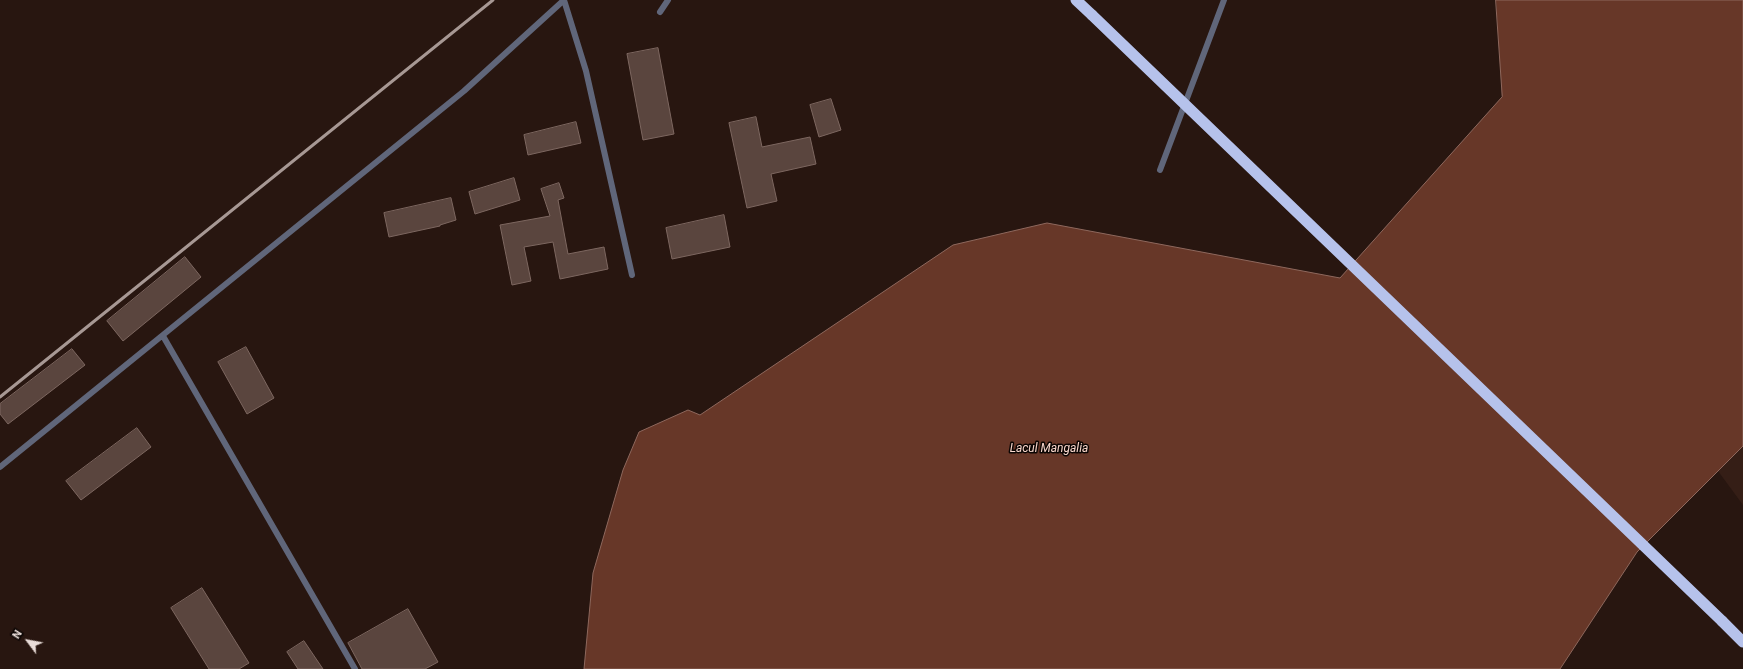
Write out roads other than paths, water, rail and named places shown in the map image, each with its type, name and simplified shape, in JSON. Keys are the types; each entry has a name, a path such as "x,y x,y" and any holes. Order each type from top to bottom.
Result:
{"highway":[{"path":"1076,0 1743,642"}],"lane":[{"path":"0,467 464,91 564,0 586,71 632,275"},
{"path":"660,12 668,0"},
{"path":"1160,170 1224,0"},
{"path":"163,336 354,669"}],"water":[{"name":"Lacul Mangalia","path":"1496,0 1743,0 1743,446 1637,552 1560,669 584,669 593,573 623,470 639,432 688,410 700,415 953,245 1047,223 1340,278 1502,97"}],"railway":[{"path":"0,397 493,0"}]}
